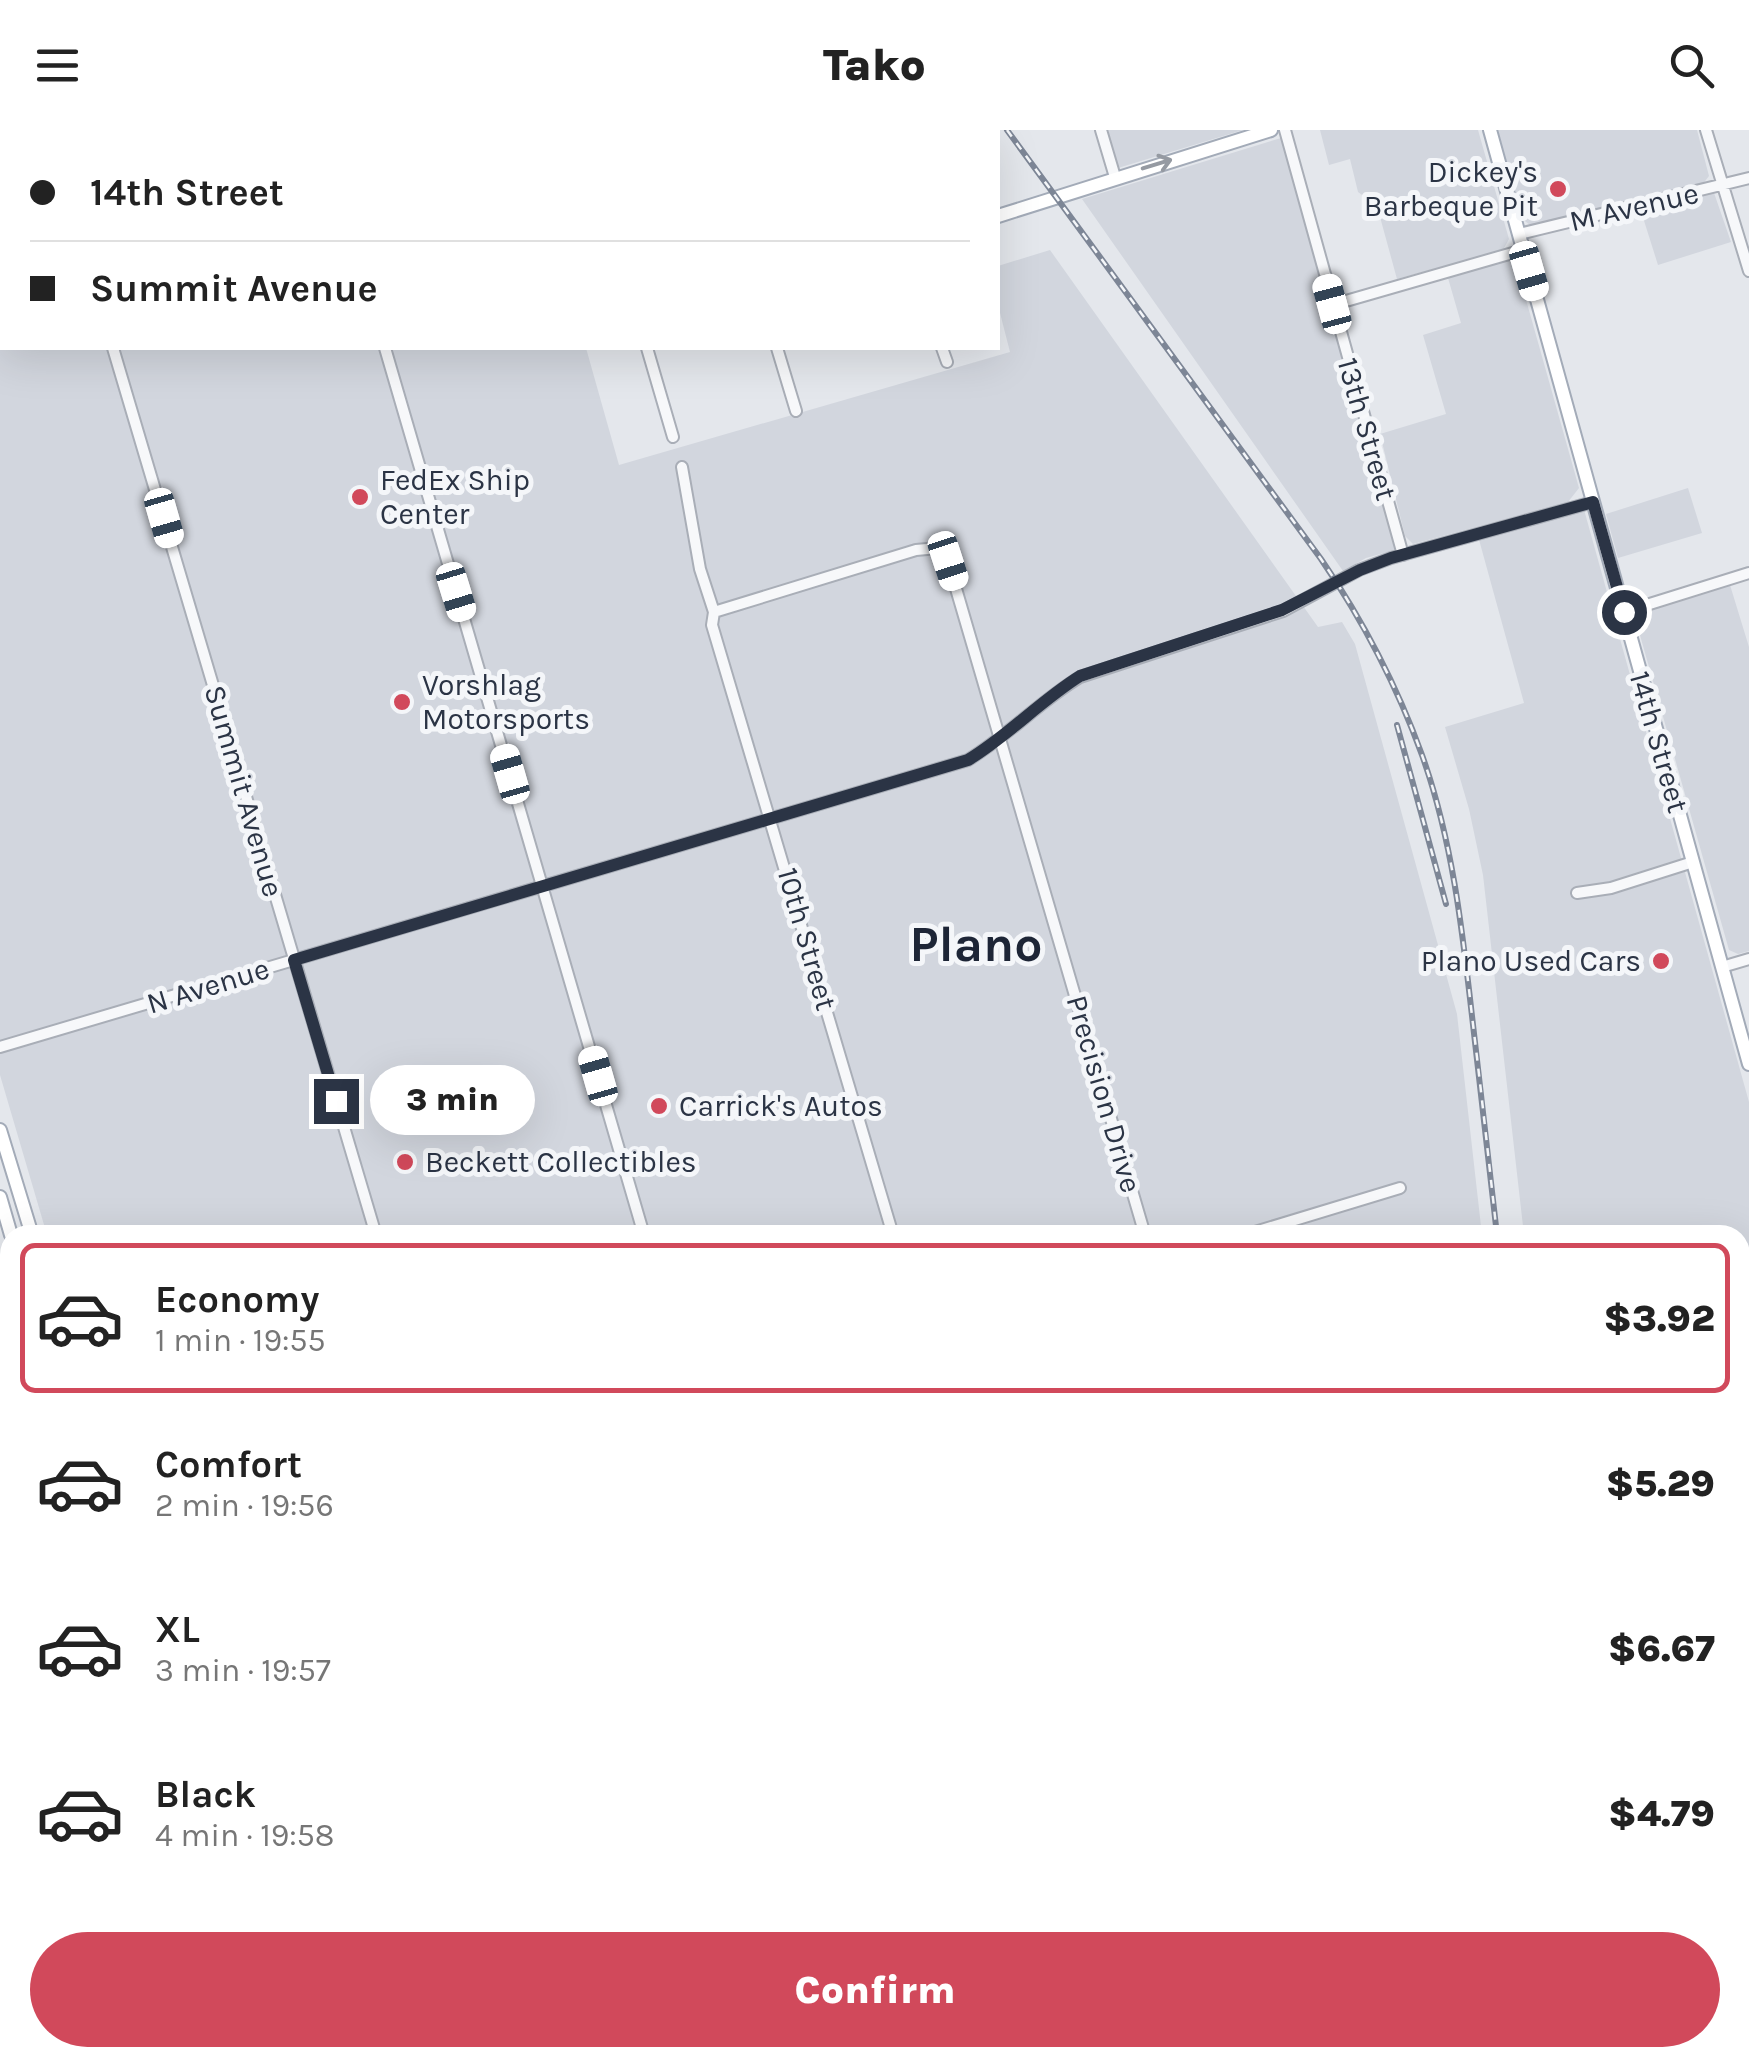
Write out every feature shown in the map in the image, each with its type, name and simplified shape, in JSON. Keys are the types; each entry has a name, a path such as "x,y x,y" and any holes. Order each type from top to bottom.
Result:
{"main road":[{"path":"1000,215 1271,130"},
{"name":"14th Street","path":"1490,130 1749,1064"},
{"path":"0,1130 29,1225"},
{"path":"2,1203 22,1203"}],"street":[{"path":"1101,130 1114,177"},
{"name":"13th Street","path":"1285,130 1403,554"},
{"path":"1706,130 1749,271"},
{"name":"M Avenue","path":"1518,234 1749,178"},
{"path":"1332,304 1523,250"},
{"name":"Summit Avenue","path":"115,350 373,1225"},
{"path":"386,350 641,1225"},
{"path":"648,350 673,437"},
{"path":"777,350 796,411"},
{"path":"943,350 946,362"},
{"name":"10th Street","path":"682,468 700,569 714,612 712,624 891,1225"},
{"name":"N Avenue","path":"0,1047 968,760 1080,676 1282,610 1360,570 1403,554 1593,502"},
{"name":"Precision Drive","path":"714,612 916,550 945,551 1143,1225"},
{"path":"1624,612 1749,573"},
{"path":"1577,893 1611,888 1693,862"},
{"path":"1722,967 1749,959"},
{"path":"1278,1225 1400,1188"}],"shaded area":[{"path":"1108,130 1243,130 1118,168"},
{"path":"1320,130 1478,130 1509,239 1503,250 1397,279 1377,206 1358,192 1350,159 1329,165"},
{"path":"1498,130 1697,130 1709,176 1702,185 1530,225 1521,218"},
{"path":"1281,138 1395,550 1366,558 1343,571 1082,199"},
{"path":"1713,190 1731,242 1658,265 1640,208"},
{"path":"1050,250 1318,627 1342,622 1355,644 1457,1014 1481,1225 44,1225 0,1075 0,350 587,350 619,465 1010,352 1000,313 1000,265"},
{"path":"1505,259 1516,264 1579,488 1568,502 1413,544 1405,536 1380,434 1446,414 1423,335 1461,323 1448,278"},
{"path":"1688,488 1702,533 1618,558 1606,514"},
{"path":"1583,506 1749,1102 1749,1225 1523,1225 1483,875 1445,727 1524,703 1478,536"},
{"path":"1730,585 1749,647 1749,951 1738,954 1729,950 1636,621 1643,611"}],"railway":[{"path":"1007,130 1321,559 1390,678 1432,787 1454,884 1496,1225"},
{"path":"1397,725 1446,904"}],"place":[{"name":"Dickey's Barbeque Pit","path":"1558,189"},
{"name":"FedEx Ship Center","path":"360,497"},
{"name":"Vorshlag Motorsports","path":"402,702"},
{"name":"Plano Used Cars","path":"1661,961"},
{"name":"Carrick's Autos","path":"659,1106"},
{"name":"Beckett Collectibles","path":"405,1162"}],"district":[{"name":"Plano","path":"976,943"}],"route":[{"path":"336,1101 294,960 968,760 1080,676 1259,619 1391,558 1593,502 1624,612"}]}
